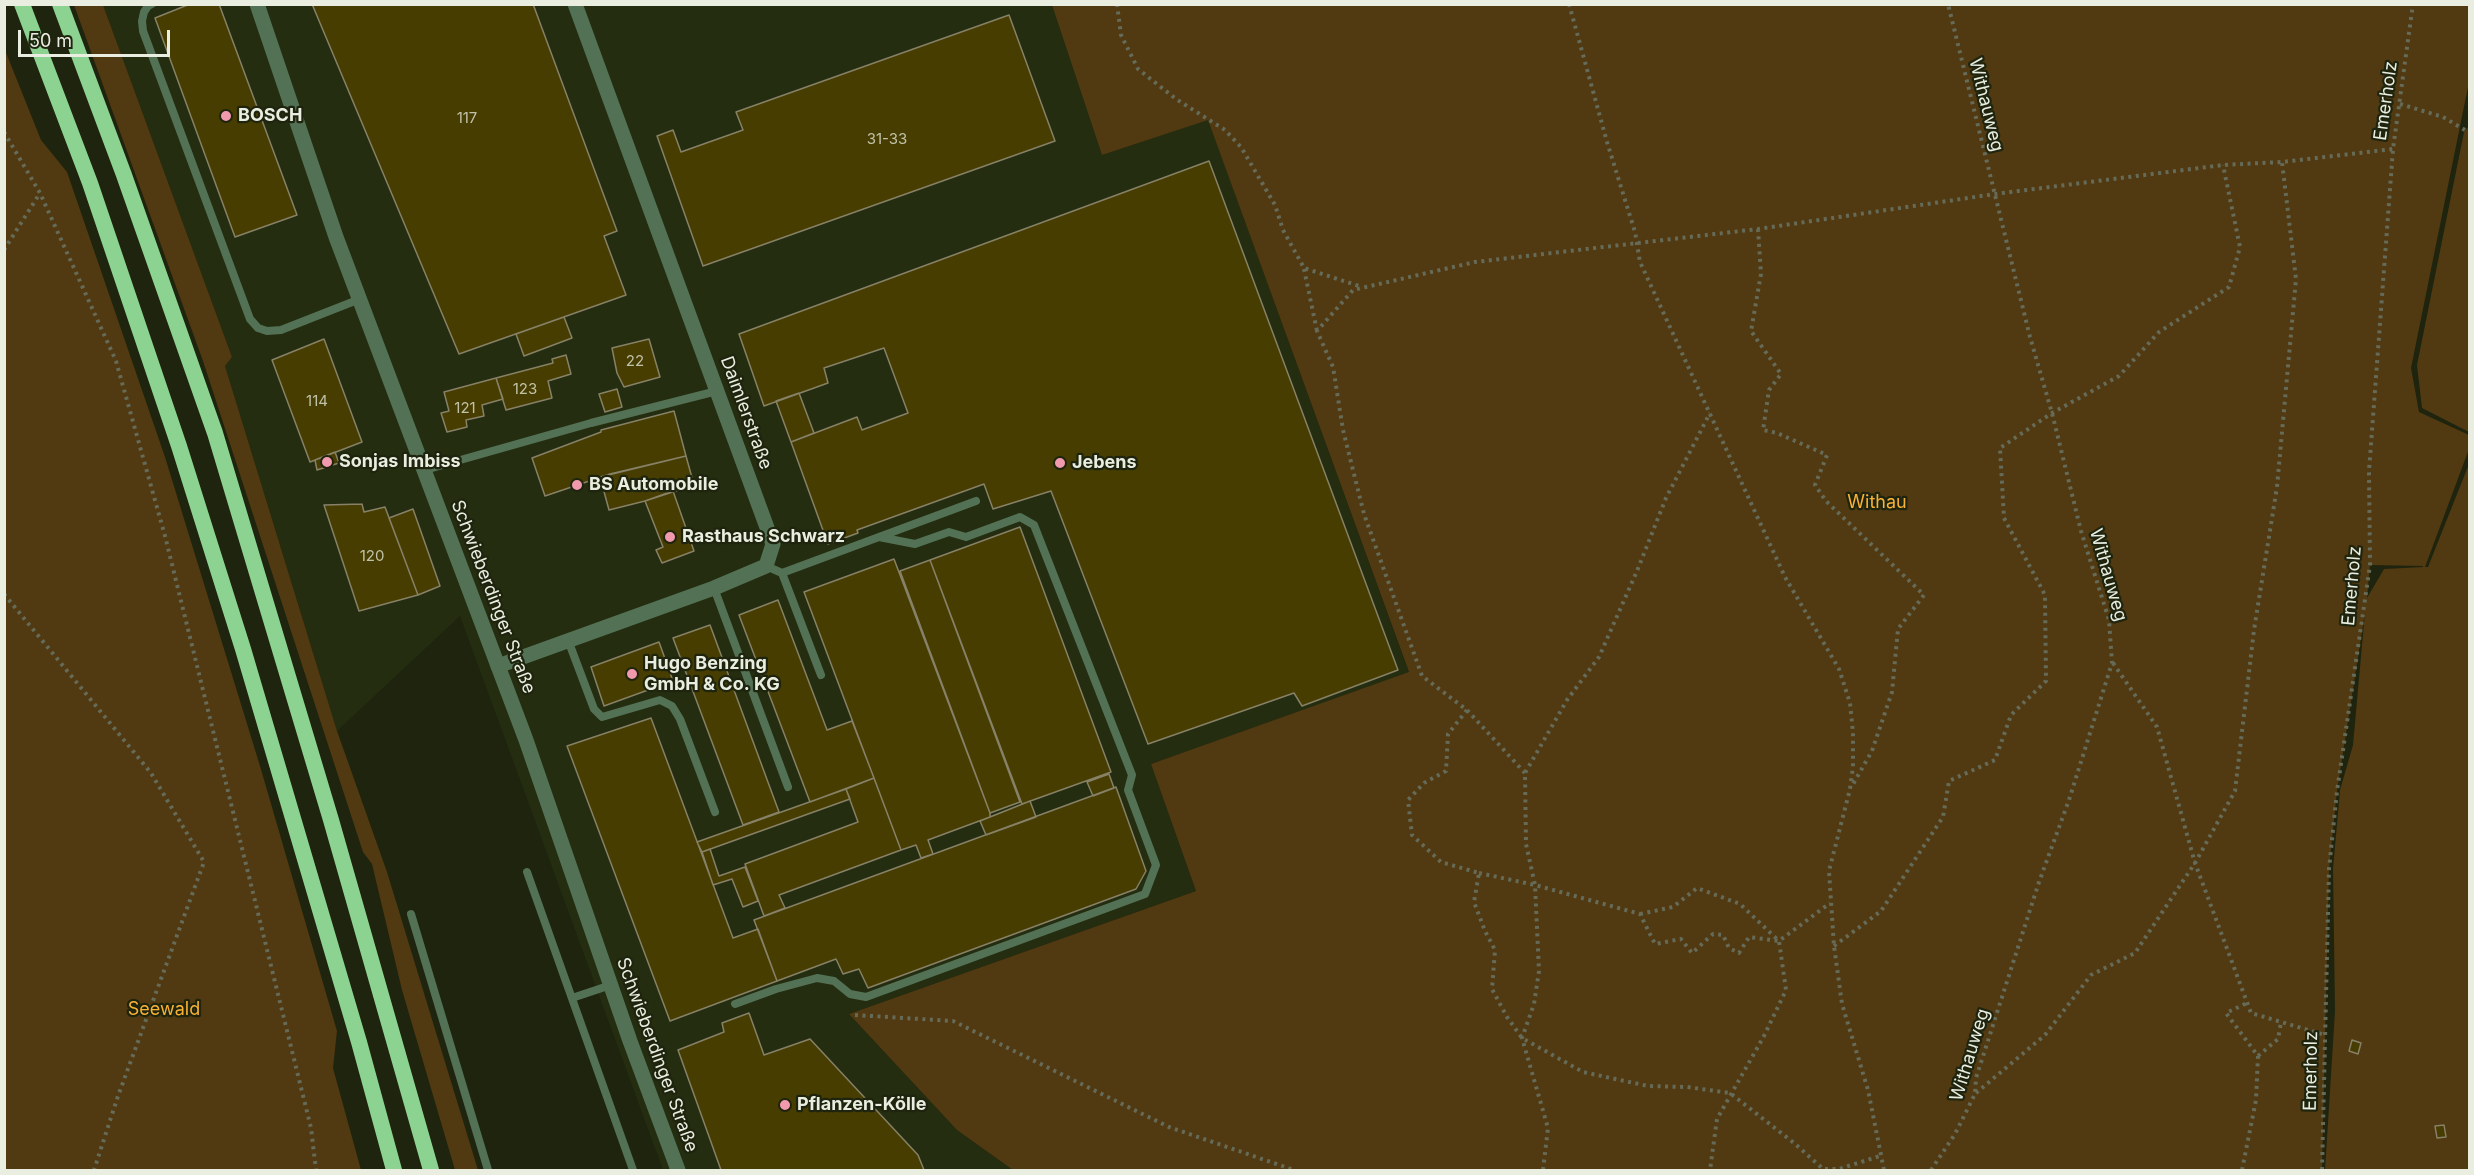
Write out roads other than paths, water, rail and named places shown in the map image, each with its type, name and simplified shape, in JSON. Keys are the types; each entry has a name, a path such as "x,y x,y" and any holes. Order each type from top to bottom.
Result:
{"highway":[{"path":"22,4 90,183 179,446 243,649 359,1042 394,1170"},
{"path":"60,4 128,186 215,433 331,820 431,1170"}],"street":[{"name":"Schwieberdinger Straße","path":"257,4 360,299 526,740 678,1170"},
{"name":"Daimlerstraße","path":"575,4 773,544 766,566"},
{"path":"498,666 714,588 766,566"}],"lane":[{"path":"152,4 144,12 143,31 250,319 258,328 267,332 281,330 360,299"},
{"path":"425,470 717,390"},
{"path":"766,566 782,573 976,501"},
{"path":"735,1004 776,989 817,978 834,981 850,994 866,997 1145,894 1156,865 1128,790 1132,775 1034,525 1020,517 966,537 949,532 915,544 879,537"},
{"path":"782,573 821,675"},
{"path":"714,588 788,787"},
{"path":"568,640 594,709 602,717 660,700 672,706 680,719 715,812"},
{"path":"527,872 633,1170"},
{"path":"411,914 488,1170"},
{"path":"572,998 611,985"}],"place":[{"name":"BOSCH","path":"226,116"},
{"name":"Sonjas Imbiss","path":"327,462"},
{"name":"Jebens","path":"1060,463"},
{"name":"BS Automobile","path":"577,485"},
{"name":"Rasthaus Schwarz","path":"670,537"},
{"name":"Hugo Benzing GmbH & Co. KG","path":"632,674"},
{"name":"Pflanzen-Kölle","path":"785,1105"}],"park label":[{"name":"Withau","path":"1877,503"},
{"name":"Seewald","path":"164,1010"}]}
